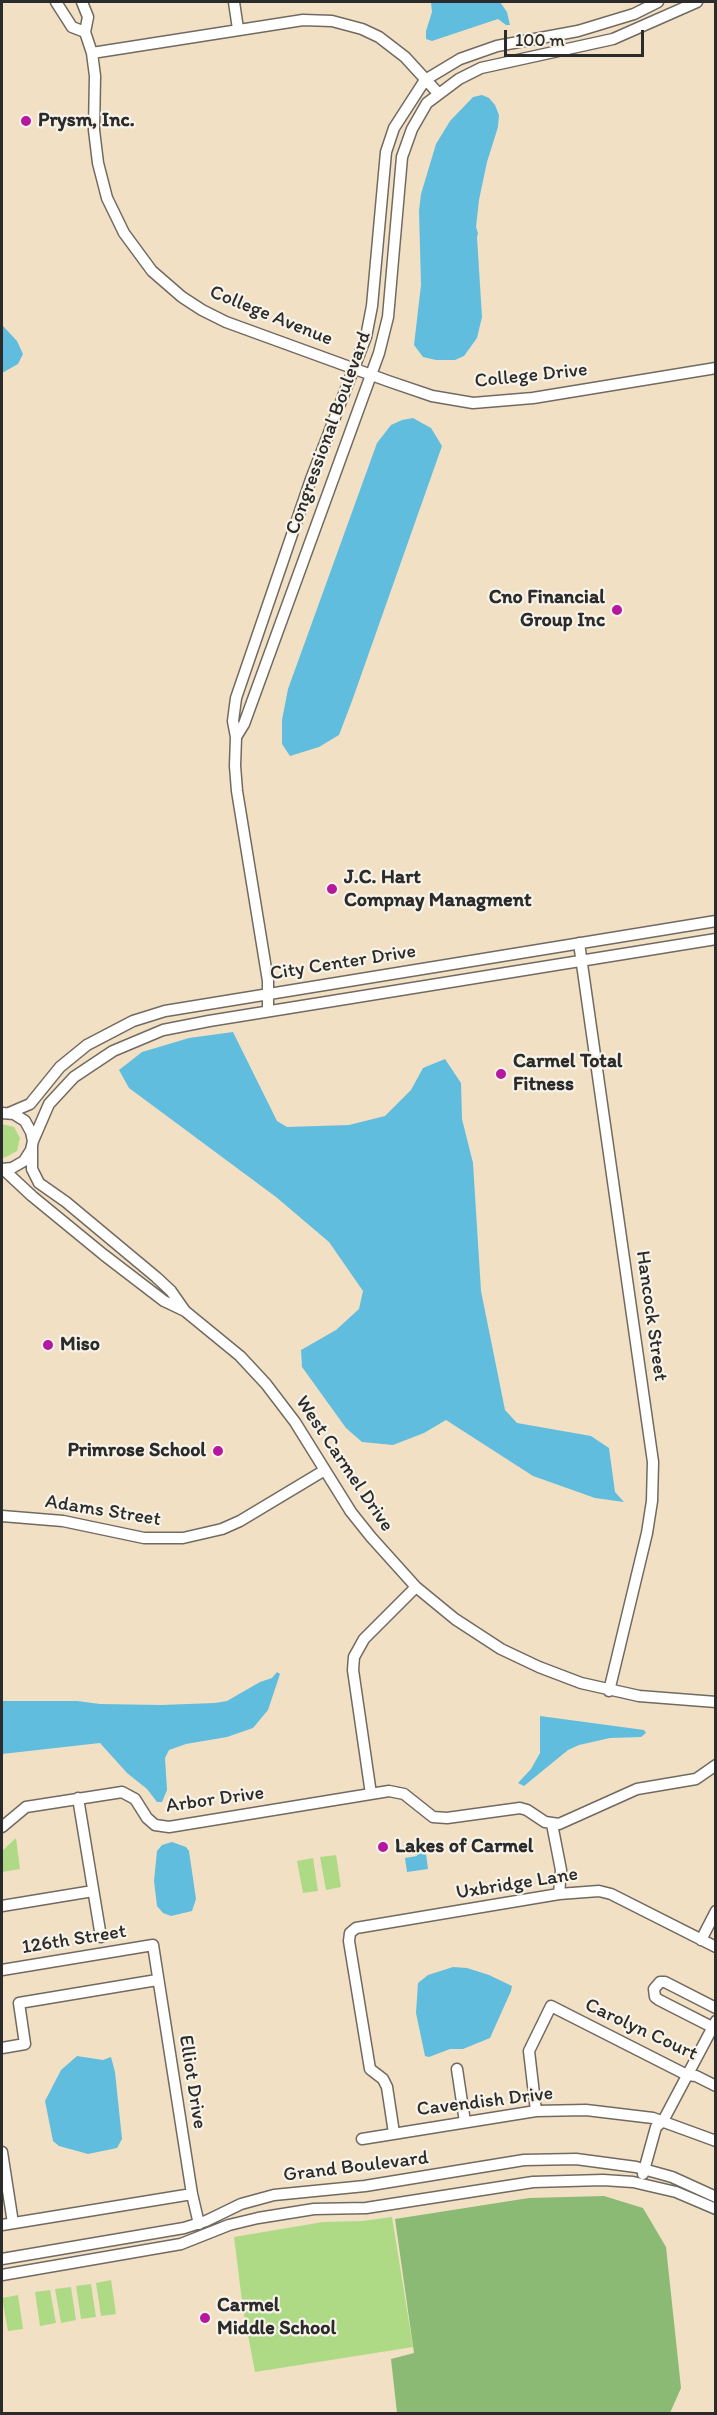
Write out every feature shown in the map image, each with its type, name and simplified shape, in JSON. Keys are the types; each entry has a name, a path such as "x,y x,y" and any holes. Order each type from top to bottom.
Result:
{"street":[{"path":"56,2 72,27 85,32"},
{"name":"College Avenue","path":"82,2 88,17 85,32 92,53 95,76 94,129 102,182 124,234 152,271 182,297 226,322 354,368"},
{"path":"234,2 238,29"},
{"name":"Congressional Boulevard","path":"268,1011 268,981 237,791 235,766 237,737 233,721 236,698 311,479 366,337 372,306 386,152 399,119 425,80 442,68 480,51 578,30 634,14 658,2"},
{"name":"Congressional Boulevard","path":"237,737 244,724 323,501 331,488 372,375 388,317 402,157 412,129 427,103 459,79 481,68 613,39 697,2"},
{"path":"92,53 303,20 332,21 363,29 386,42 405,57 438,93"},
{"name":"College Drive","path":"354,368 432,396 489,403 716,368"},
{"name":"City Center Drive","path":"5,1113 30,1104 60,1067 75,1054 117,1029 165,1011 716,921"},
{"name":"City Center Drive","path":"32,1144 45,1110 62,1087 88,1066 113,1051 148,1035 176,1027 268,1011 716,939"},
{"name":"Hancock Street","path":"579,943 653,1462 652,1501 647,1533 609,1691"},
{"path":"2,1169 12,1168 24,1161 32,1144 31,1132 25,1121 5,1113"},
{"name":"West Carmel Drive","path":"32,1144 31,1164 39,1183 66,1202 156,1277 171,1291 185,1311"},
{"name":"West Carmel Drive","path":"2,1169 104,1255 164,1301 185,1311 240,1356 266,1384 295,1422 351,1512 391,1562 455,1620 501,1649 539,1667 609,1691 664,1700 716,1702"},
{"name":"Adams Street","path":"2,1516 63,1521 144,1538 183,1538 222,1529 240,1521 326,1470"},
{"path":"371,1794 353,1670 354,1657 364,1639 416,1587"},
{"path":"560,1894 561,1870 552,1824 565,1823 645,1786 696,1779 716,1766"},
{"name":"Arbor Drive","path":"2,1827 26,1807 122,1792 135,1799 147,1818 155,1825 169,1827 389,1791 399,1792 433,1817 447,1818 520,1808 552,1824"},
{"path":"78,1798 101,1936"},
{"name":"Uxbridge Lane","path":"394,2133 387,2087 370,2068 349,1941 350,1933 356,1928 592,1890 611,1894 716,1947"},
{"path":"2,1906 93,1892"},
{"path":"700,1940 716,1911"},
{"name":"126th Street","path":"2,1970 153,1945"},
{"name":"Elliot Drive","path":"153,1945 192,2194 199,2224"},
{"path":"2,2048 25,2044 19,2002 158,1980"},
{"path":"641,2184 656,2127 663,2121 714,2026 659,2000 655,1996 654,1989 660,1982 665,1982 716,2008"},
{"name":"Carolyn Court","path":"536,2111 529,2051 551,2006 687,2075 696,2076 716,2086"},
{"path":"457,2069 465,2122"},
{"name":"Cavendish Drive","path":"362,2139 536,2111 606,2111 663,2121 716,2141"},
{"path":"2,2152 13,2223"},
{"name":"Grand Boulevard","path":"2,2259 199,2224 241,2204 274,2195 365,2186 524,2160 576,2159 645,2170 672,2177 716,2197"},
{"name":"Grand Boulevard","path":"2,2276 182,2244 245,2220 314,2209 366,2208 533,2182 603,2180 641,2184 676,2192 716,2210"},
{"path":"2,2225 192,2194"}],"green space":[{"path":"2,1124 14,1127 20,1138 17,1151 2,1158"},
{"path":"16,1838 20,1869 2,1872 2,1851"},
{"path":"336,1855 341,1887 326,1890 320,1857"},
{"path":"313,1858 318,1891 303,1893 297,1861"},
{"path":"604,2196 643,2208 666,2247 681,2388 670,2413 397,2413 391,2359 414,2353 395,2219 529,2198"},
{"path":"392,2217 413,2347 255,2372 243,2309 234,2237 323,2222 362,2221"},
{"path":"111,2280 116,2314 101,2316 96,2283"},
{"path":"91,2284 96,2317 81,2319 76,2286"},
{"path":"71,2287 76,2320 61,2323 55,2289"},
{"path":"50,2290 56,2323 40,2326 35,2292"},
{"path":"18,2295 23,2329 8,2331 2,2298"}],"water":[{"path":"431,2 500,2 507,12 510,25 498,19 432,41 426,39 432,12"},
{"path":"482,95 489,98 495,105 499,115 479,200 476,227 482,317 477,338 464,356 455,360 436,360 423,357 414,345 421,285 419,211 421,194 436,144 450,121 473,97"},
{"path":"2,325 17,341 23,354 18,364 2,373"},
{"path":"413,418 431,428 442,446 352,701 339,735 319,747 290,756 282,744 282,720 288,689 377,443 391,425"},
{"path":"233,1032 277,1121 287,1127 349,1125 385,1116 411,1090 423,1068 445,1059 461,1083 462,1119 473,1163 481,1291 505,1410 517,1423 591,1436 609,1448 615,1492 624,1502 595,1498 533,1476 446,1420 424,1433 393,1445 362,1442 346,1428 302,1367 301,1350 336,1330 359,1309 363,1291 329,1242 276,1197 129,1088 119,1070 142,1052 189,1038"},
{"path":"277,1672 280,1674 268,1710 253,1728 227,1737 186,1744 169,1750 165,1758 167,1790 162,1802 157,1802 147,1789 127,1773 100,1743 2,1754 2,1701 77,1701 100,1704 161,1705 215,1703 227,1701 260,1682 272,1678"},
{"path":"540,1716 644,1730 646,1733 641,1737 610,1738 579,1745 568,1750 524,1786 518,1783 531,1769 540,1753"},
{"path":"172,1842 186,1847 189,1851 196,1899 192,1911 171,1916 163,1913 157,1906 154,1881 157,1851 162,1845"},
{"path":"425,1846 428,1869 407,1872 405,1858 417,1856 416,1849"},
{"path":"453,1967 467,1968 489,1975 512,1986 511,1991 490,2038 463,2049 450,2049 429,2057 425,2056 416,2013 418,1983 428,1975"},
{"path":"77,2056 103,2060 111,2057 115,2072 122,2139 117,2148 88,2154 59,2146 53,2141 45,2101 61,2070"}],"place":[{"name":"Prysm, Inc.","path":"26,121"},
{"name":"Cno Financial Group Inc","path":"617,610"},
{"name":"J.C. Hart Compnay Managment","path":"332,889"},
{"name":"Carmel Total Fitness","path":"501,1074"},
{"name":"Miso","path":"48,1345"},
{"name":"Primrose School","path":"218,1451"},
{"name":"Lakes of Carmel","path":"383,1847"},
{"name":"Carmel Middle School","path":"205,2318"}]}
